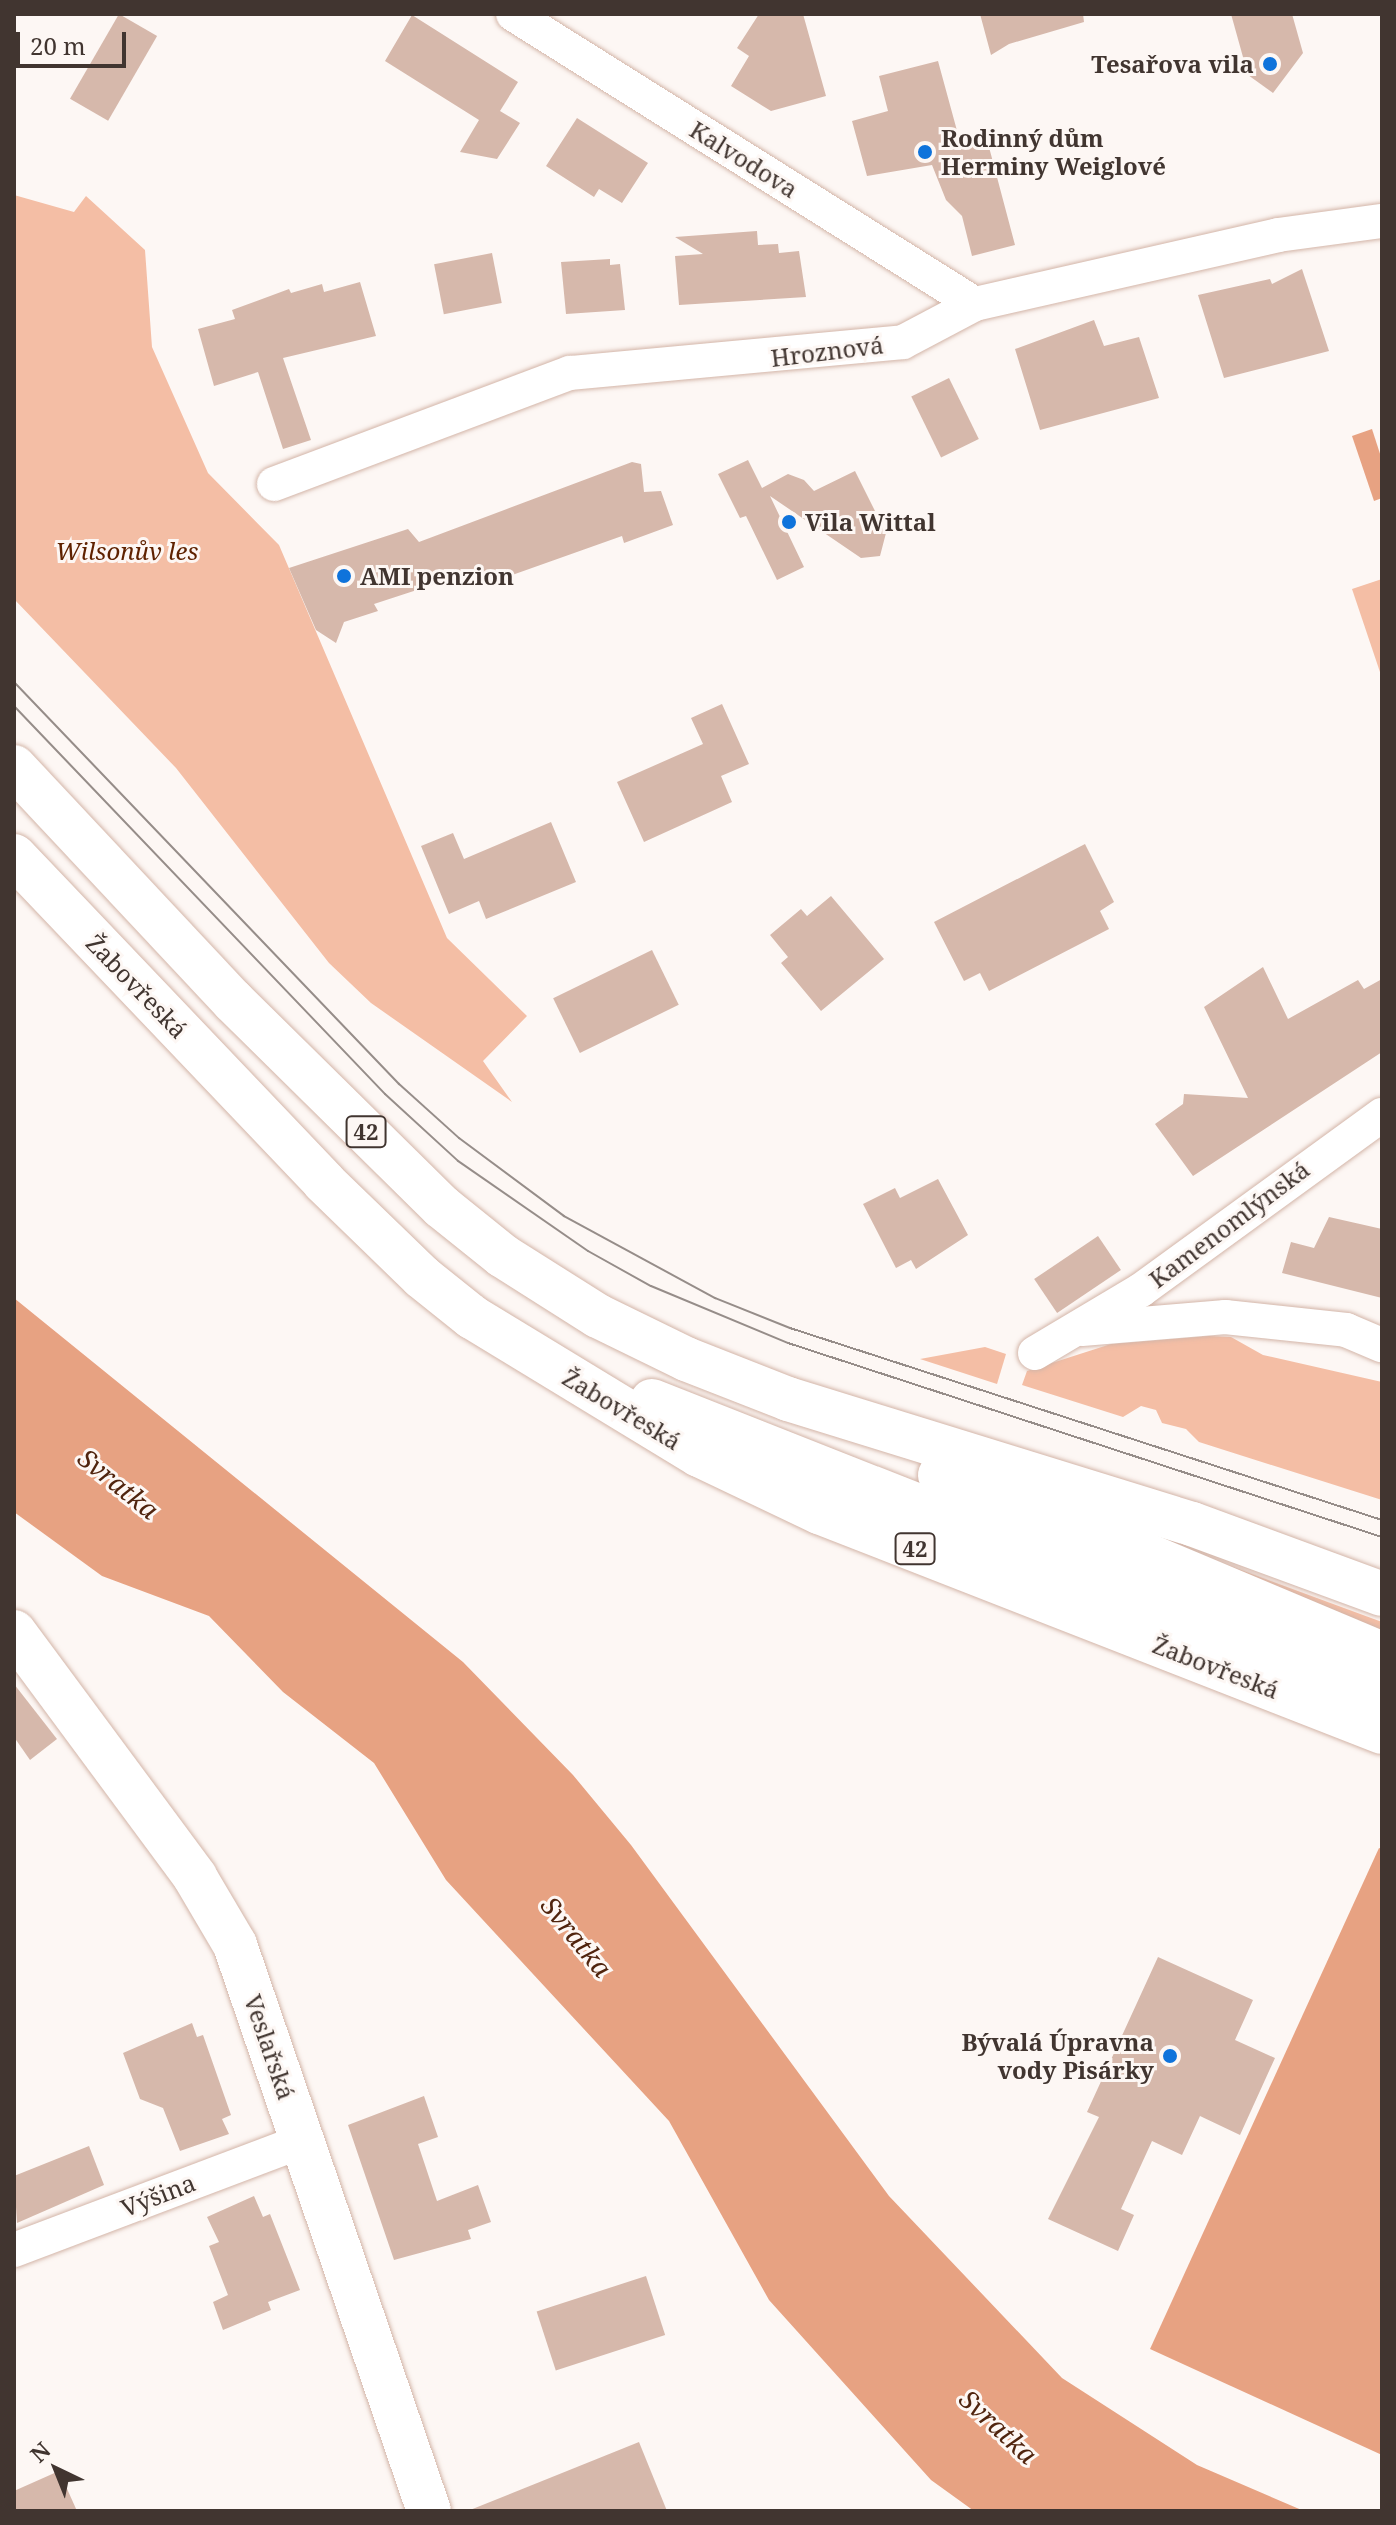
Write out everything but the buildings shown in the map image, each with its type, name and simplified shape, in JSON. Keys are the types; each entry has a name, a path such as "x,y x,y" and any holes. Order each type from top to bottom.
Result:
{"main road":[{"name":"42","path":"14,767 233,1001 442,1207 503,1256 598,1316 686,1359 788,1399 1192,1524 1382,1594"},
{"name":"Žabovřeská","path":"14,856 324,1182 422,1277 472,1317 699,1455 819,1512 1382,1732"},
{"name":"42","path":"472,1317 673,1411 1382,1689"},
{"name":"42","path":"788,1399 847,1440 1073,1524 1382,1654"},
{"name":"Veslařská","path":"14,1632 195,1877 235,1945 429,2511"}],"street":[{"name":"Kalvodova","path":"528,18 975,304"},
{"name":"Hroznová","path":"274,484 570,373 903,342 975,304 1249,241 1382,221"},
{"name":"Kamenomlýnská","path":"1074,1330 1141,1290 1382,1115"},
{"path":"1035,1353 1074,1330 1225,1317 1346,1330 1382,1345"},
{"name":"Výšina","path":"14,2250 302,2141"}],"green space":[{"name":"Wilsonův les","path":"14,195 74,212 86,196 145,250 152,347 208,473 279,545 447,938 527,1016 483,1061 512,1102 371,1003 329,963 176,768 14,599"},
{"path":"1382,579 1382,678 1352,589"},
{"path":"1231,1337 1263,1355 1382,1382 1382,1500 1199,1442 1186,1429 1162,1423 1156,1410 1141,1406 1123,1417 1022,1385 1027,1371 1111,1344"},
{"path":"985,1347 1006,1354 997,1384 920,1359"},
{"path":"1214,1560 1382,1622 1382,1637"}],"water":[{"path":"1372,429 1382,460 1382,498 1374,501 1352,436"},
{"name":"Svratka","path":"14,1298 463,1662 573,1775 631,1845 889,2196 1062,2378 1197,2465 1304,2511 974,2511 931,2480 769,2300 669,2121 446,1880 374,1763 283,1692 209,1616 102,1576 14,1512"},
{"path":"1379,1848 1382,1849 1382,2455 1150,2349"}],"tram line":[{"path":"14,682 399,1084 459,1138 564,1216 715,1298 790,1328 1382,1520"},
{"path":"14,706 385,1094 458,1161 588,1251 651,1286 788,1343 1382,1537"}],"place":[{"name":"Tesařova vila","path":"1270,64"},
{"name":"Rodinný dům Herminy Weiglové","path":"925,152"},
{"name":"Vila Wittal","path":"789,522"},
{"name":"AMI penzion","path":"344,576"},
{"name":"Bývalá Úpravna vody Pisárky","path":"1170,2056"}]}
